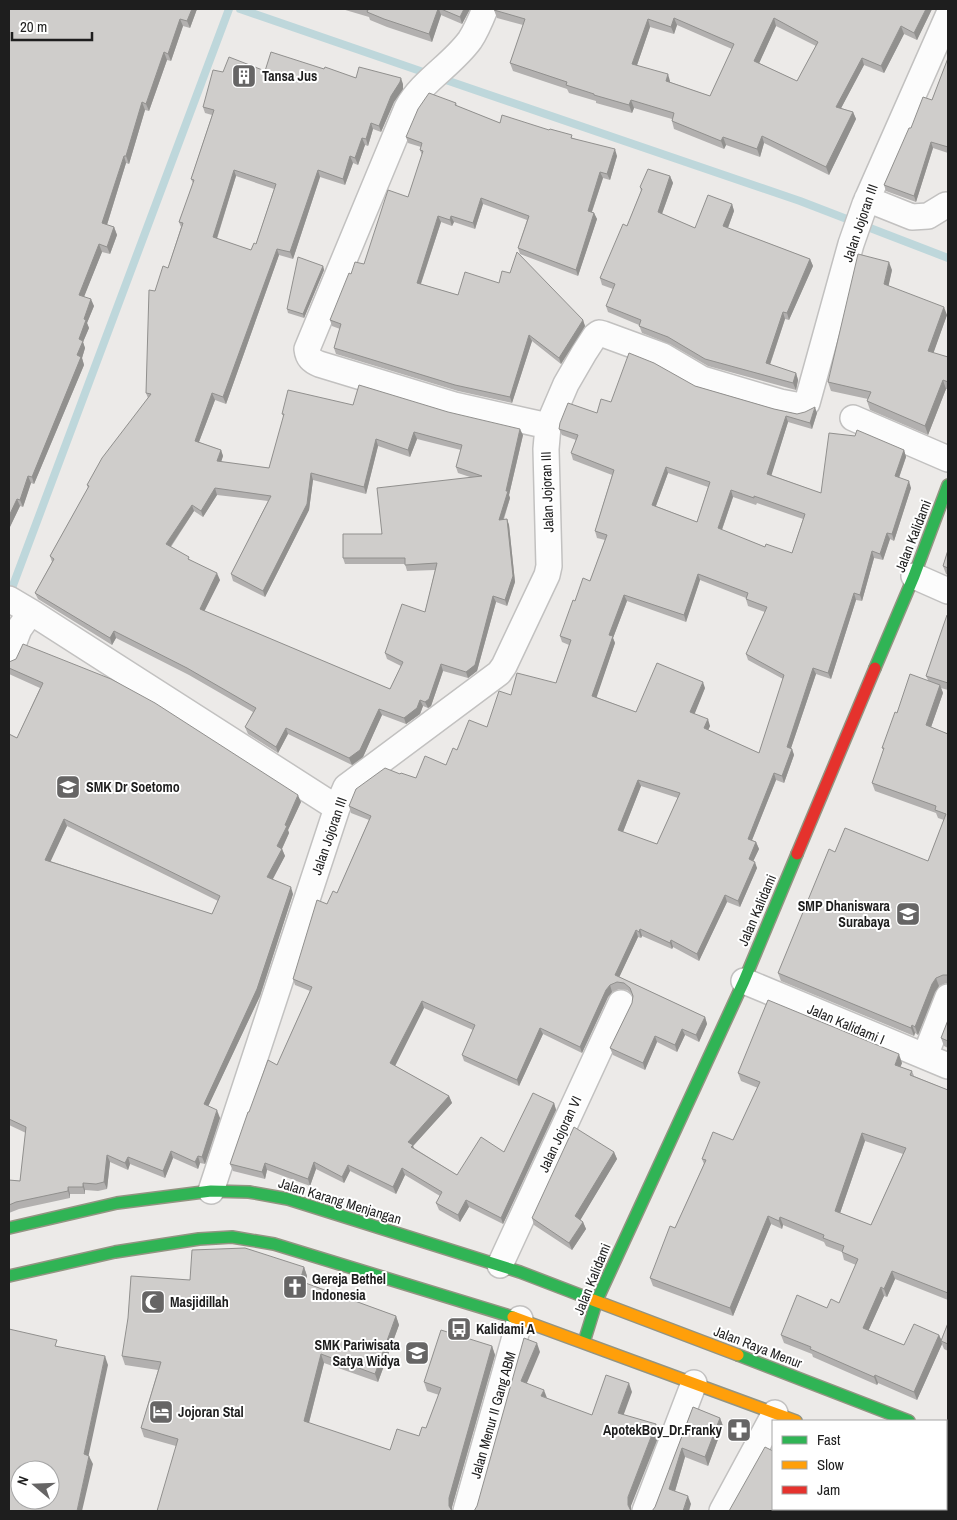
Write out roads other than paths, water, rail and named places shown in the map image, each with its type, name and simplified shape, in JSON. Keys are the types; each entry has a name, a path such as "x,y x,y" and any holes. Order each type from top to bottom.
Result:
{"main road":[{"name":"Jalan Kalidami","path":"584,1342 596,1300 744,981 914,576 948,484"},
{"name":"Jalan Karang Menjangan","path":"9,1228 117,1203 211,1191 249,1192 288,1199 356,1222 500,1265 596,1300"},
{"path":"9,1276 115,1252 199,1239 232,1237 274,1244 520,1319 786,1417"},
{"name":"Jalan Raya Menur","path":"596,1300 906,1420"}],"street":[{"path":"485,9 470,39 461,51 412,99 407,108 308,349 308,354 313,361 319,364 454,405 548,426"},
{"name":"Jalan Jojoran III","path":"211,1191 337,808 345,790 349,783 494,678 504,666 547,575 549,566 546,440 548,426 566,384 595,336 599,333 639,346 663,356 702,379 780,402 804,406 809,399 851,244 866,202 948,16"},
{"path":"866,202 912,217 928,216 946,205 948,206"},
{"path":"853,418 948,459"},
{"path":"914,576 948,591"},
{"path":"9,655 18,629 22,606 337,808"},
{"name":"Jalan Kalidami I","path":"744,981 948,1066"},
{"path":"925,1056 948,997"},
{"name":"Jalan Jojoran VI","path":"500,1265 621,1002"},
{"name":"Jalan Menur II Gang ABM","path":"466,1511 520,1319"},
{"path":"645,1511 694,1383"},
{"path":"722,1511 772,1438"}],"waterway":[{"path":"9,596 229,9"},
{"path":"240,9 429,74"},
{"path":"440,78 800,201 948,258"}],"place":[{"name":"Tansa Jus","path":"244,76"},
{"name":"SMK Dr Soetomo","path":"68,787"},
{"name":"SMP Dhaniswara Surabaya","path":"908,914"},
{"name":"Gereja Bethel Indonesia","path":"295,1287"},
{"name":"Masjidillah","path":"153,1302"},
{"name":"Kalidami A","path":"459,1329"},
{"name":"SMK Pariwisata Satya Widya","path":"417,1353"},
{"name":"Jojoran Stal","path":"161,1412"},
{"name":"ApotekBoy_Dr.Franky","path":"739,1430"}]}
